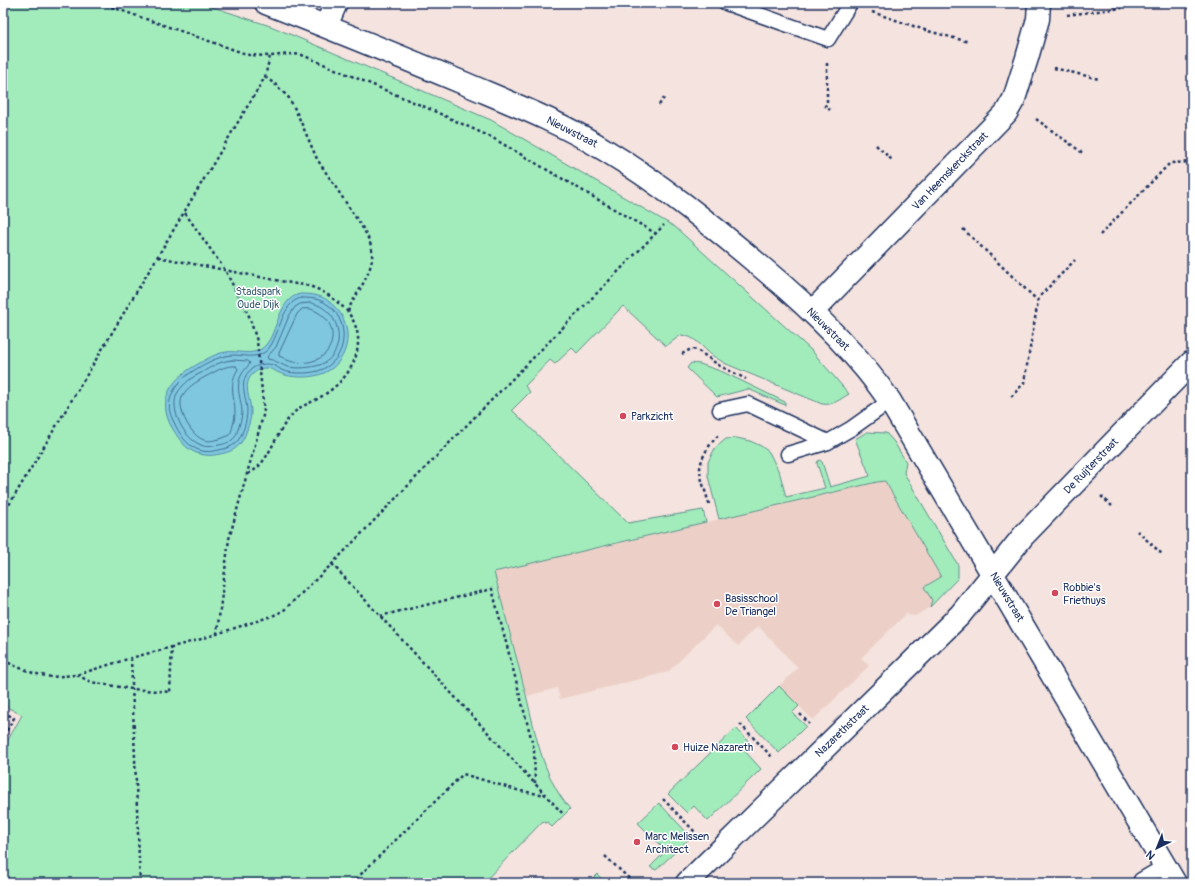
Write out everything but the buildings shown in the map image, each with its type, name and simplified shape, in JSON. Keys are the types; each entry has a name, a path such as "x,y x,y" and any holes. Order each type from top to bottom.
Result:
{"street":[{"name":"Nieuwstraat","path":"266,3 326,26 499,98 590,141 684,204 728,238 812,312 861,363 875,379 890,401 1170,874"},
{"path":"326,26 336,3"},
{"name":"Van Heemskerckstraat","path":"812,312 1002,117 1013,102 1027,58 1038,11"},
{"name":"De Ruijterstraat","path":"993,574 1024,535 1192,362"},
{"name":"Nazarethstraat","path":"687,883 960,615 993,574"}],"lane":[{"path":"726,3 828,38 849,4"},
{"path":"788,454 828,442 852,428 890,401"},
{"path":"720,410 748,404 828,442"},
{"path":"1141,880 1170,874"}],"path":[{"path":"100,3 249,55 302,55 491,137 655,233"},
{"path":"849,4 928,31 969,42"},
{"path":"1038,11 1122,8"},
{"path":"828,38 827,104 825,106 830,110"},
{"path":"3,515 265,77 270,56"},
{"path":"1027,58 1041,65 1099,80"},
{"path":"265,77 275,84 289,98 317,159 364,230 369,241 372,252 371,263 348,312"},
{"path":"659,105 664,98"},
{"path":"1013,102 1084,154"},
{"path":"876,145 892,160"},
{"path":"1100,235 1170,162 1192,162"},
{"path":"3,660 33,673 51,677 76,675 172,647 272,616 283,611 332,564 684,204"},
{"path":"185,213 225,270 249,316 257,341 264,412 229,539 217,633"},
{"path":"963,229 1038,301"},
{"path":"158,257 304,284 329,295 348,312 355,325 358,337 357,352 353,364 347,374 318,399 297,409 284,423 271,448 258,468 247,474"},
{"path":"1011,397 1024,383 1040,296 1075,260"},
{"path":"682,354 691,349 697,350 720,366 752,382"},
{"path":"709,504 700,470 703,458 708,448 715,438 724,431"},
{"path":"1137,531 1162,554"},
{"path":"332,564 564,814"},
{"path":"380,616 492,589 534,749 535,783"},
{"path":"76,675 91,682 132,689 170,692 172,647"},
{"path":"131,658 140,883"},
{"path":"3,712 14,718 3,737"},
{"path":"740,724 793,779"},
{"path":"352,883 463,774 520,791 546,795"},
{"path":"663,799 716,854"},
{"path":"605,856 634,883"}],"shaded area":[{"name":"Basisschool De Triangel","path":"885,481 941,577 930,607 915,616 908,615 907,613 861,658 869,666 813,720 779,686 798,668 758,626 738,646 716,625 668,672 560,699 557,688 527,696 494,572"}],"green space":[{"name":"Stadspark Oude Dijk","path":"3,3 201,3 273,27 491,120 675,227 812,351 849,394 833,403 822,404 724,363 713,356 695,340 686,336 681,335 666,346 623,306 577,353 572,348 555,364 550,360 525,386 530,392 512,410 628,523 703,510 706,522 494,572 540,751 552,782 570,809 552,827 548,822 546,823 543,821 483,883 3,883 3,749 22,715 3,705"},
{"path":"691,363 700,364 723,372 785,402 785,405 748,389 717,397 687,368"},
{"path":"867,432 886,433 894,442 906,462 904,473 958,565 958,578 930,607 932,600 924,587 941,577 885,481 719,519 708,476 708,462 715,448 726,439 737,438 750,441 769,452 780,474 786,497 825,488 817,463 820,460 830,487 870,476 855,439"},
{"path":"779,686 799,706 792,713 806,726 779,753 746,719"},
{"path":"736,728 749,742 743,749 761,769 708,821 694,806 687,813 668,794"},
{"path":"659,803 691,837 656,870 650,867 666,851 638,823"},
{"path":"597,874 606,883 588,883"}],"water":[{"path":"300,294 311,294 322,297 330,302 340,313 345,322 347,342 345,351 340,360 324,373 310,377 289,376 266,368 259,370 250,377 248,381 247,386 251,407 251,417 243,440 238,446 226,453 212,455 197,453 186,447 180,441 167,416 166,399 173,385 191,368 215,355 230,352 253,352 261,349 267,344 271,337 286,303 292,297"}],"place":[{"name":"Parkzicht","path":"623,416"},
{"name":"Robbie's Friethuys","path":"1055,593"},
{"name":"Basisschool De Triangel","path":"717,604"},
{"name":"Huize Nazareth","path":"675,747"},
{"name":"Marc Melissen Architect","path":"637,842"}]}
